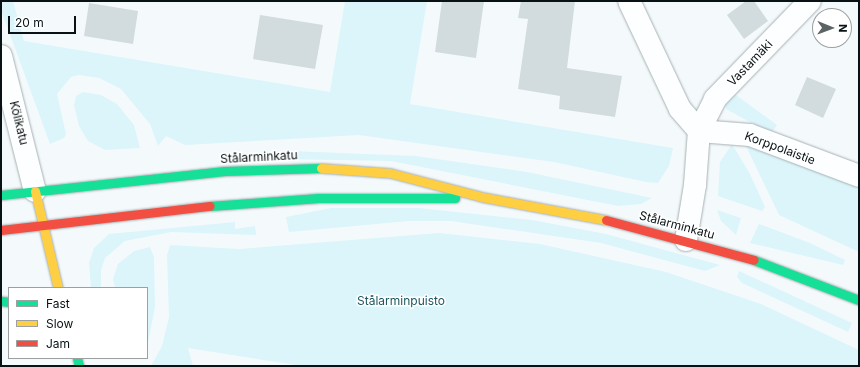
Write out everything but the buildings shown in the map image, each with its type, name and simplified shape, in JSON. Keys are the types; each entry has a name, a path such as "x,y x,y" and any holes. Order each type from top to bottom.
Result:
{"main road":[{"name":"Stålarminkatu","path":"1,195 34,190 218,171 302,167 390,172 482,197 570,212 738,254 859,300"},
{"path":"34,190 58,287"},
{"name":"Stålarminkatu","path":"1,230 248,202 319,198 482,197"}],"street":[{"path":"629,1 680,109 699,131 695,185 686,240"},
{"name":"Vastamäki","path":"699,131 715,99 810,1"},
{"name":"Kölikatu","path":"1,56 34,190"},
{"name":"Korppolaistie","path":"699,131 750,135 859,176"}],"green space":[{"path":"1,1 13,1 24,41 330,92 345,1 427,1 410,104 673,148 669,166 658,183 646,182 554,162 359,135 185,145 166,136 158,146 150,124 121,89 99,78 79,75 71,77 57,94 66,134 64,138 50,144 1,10"},
{"path":"83,92 101,95 117,104 134,125 140,148 105,150 88,141 79,126 74,105 76,96"},
{"path":"732,92 777,125 773,131 768,132 726,109 725,103"},
{"path":"744,142 859,186 859,252 779,215"},
{"path":"732,144 750,174 765,207 762,211 718,196 720,162"},
{"path":"291,151 416,156 527,172 652,198 641,204 618,206 391,161 233,158 233,154"},
{"path":"331,208 419,208 532,220 606,234 720,265 705,271 601,243 451,221 409,221 289,232 286,217"},
{"path":"717,210 741,218 736,235 721,221"},
{"path":"235,222 235,229 255,226 256,235 171,232 125,241 105,258 101,270 101,287 91,287 89,263 94,248 109,234"},
{"path":"759,224 810,243 845,260 843,265 750,243"},
{"name":"Stålarminpuisto","path":"439,233 540,244 666,272 761,304 859,350 859,366 302,366 188,348 193,366 151,366 162,346 169,317 167,255 170,245 239,249"},
{"path":"150,247 154,257 155,307 148,343 148,287 115,287 113,279 118,264 134,251"},
{"path":"739,271 852,323 848,332 742,283 737,277"}],"traffic: fast":[{"path":"1,195 225,171 321,168"},
{"path":"210,206 319,198 455,198"},
{"path":"754,260 859,300"},
{"path":"1,301 8,302"},
{"path":"77,359 79,366"}],"traffic: slow":[{"path":"321,168 390,173 482,197 606,220"},
{"path":"35,191 58,287"}],"traffic: jam":[{"path":"1,230 210,206"},
{"path":"606,220 754,260"}]}
